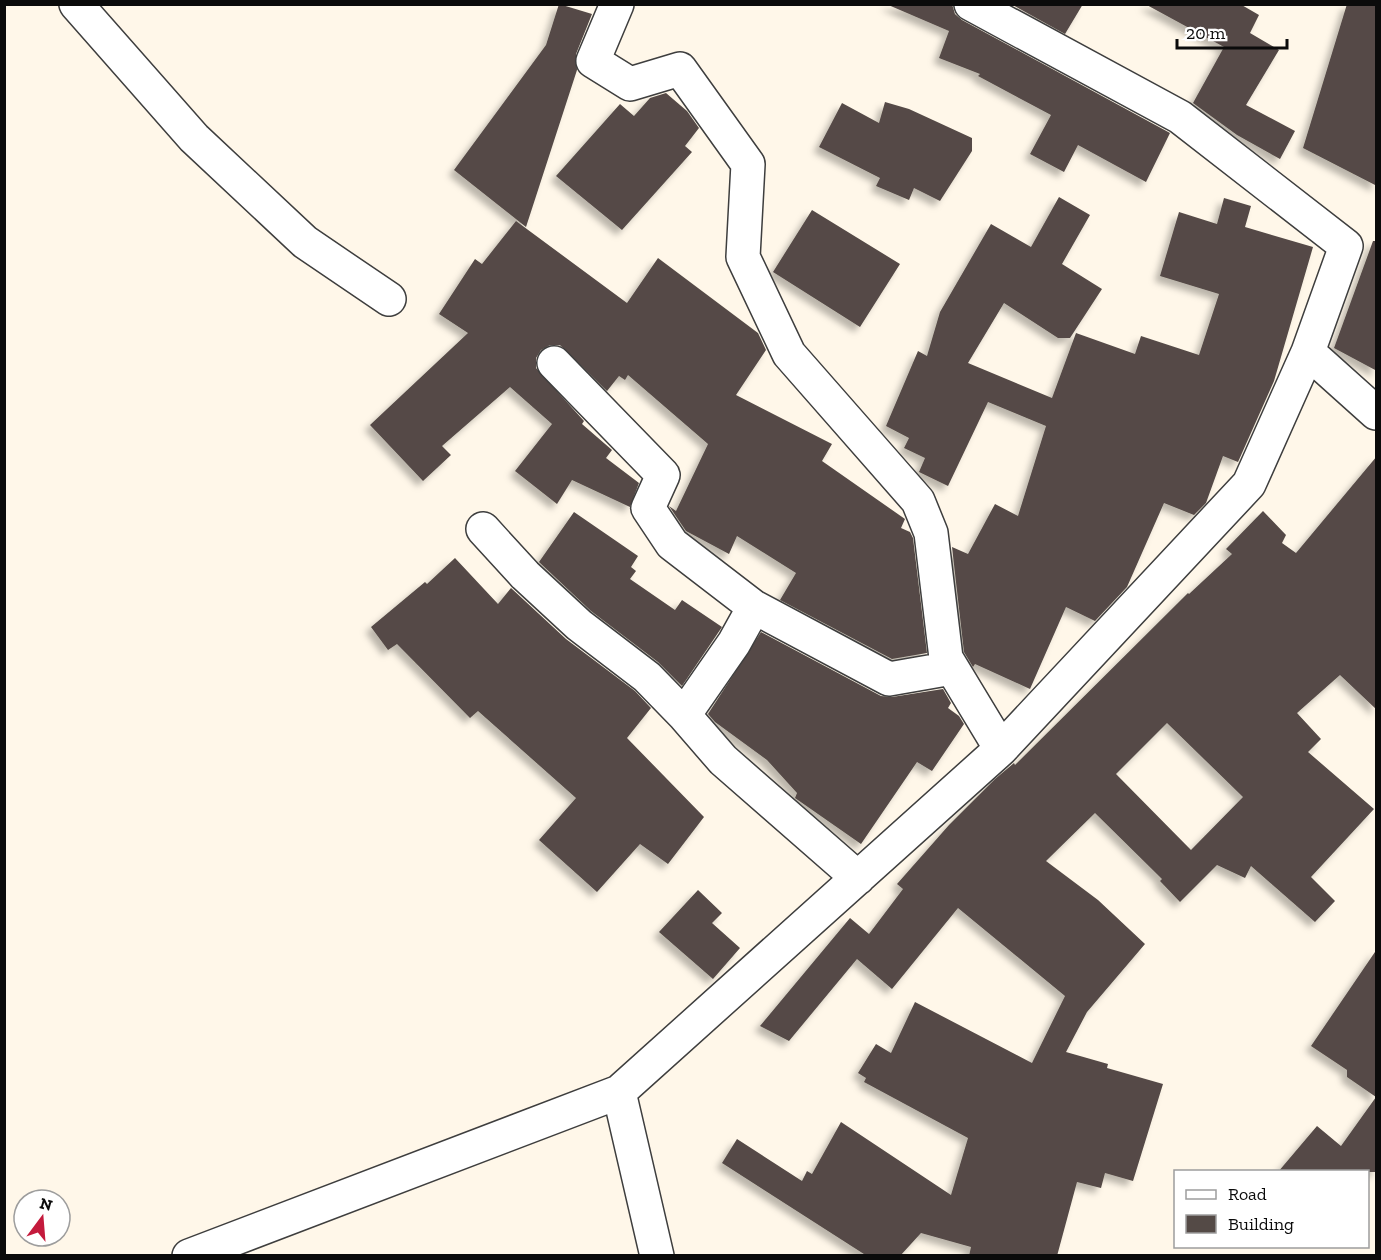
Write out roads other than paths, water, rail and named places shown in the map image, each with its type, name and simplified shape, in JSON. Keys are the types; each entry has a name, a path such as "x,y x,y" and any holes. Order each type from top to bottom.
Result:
{"street":[{"path":"76,4 194,138 305,242 389,299"},
{"path":"617,4 593,61 630,84 680,69 748,164 743,257 789,354 918,501 931,534 946,658 1001,749"},
{"path":"189,1256 619,1092 1001,749 1249,484 1308,352 1346,246 1180,117 971,4"},
{"path":"1308,352 1377,413"},
{"path":"554,363 663,475 648,508 672,544 754,607 889,679 952,668"},
{"path":"483,529 533,582 579,625 648,678 723,760 858,878"},
{"path":"684,715 734,643 754,607"},
{"path":"619,1092 657,1256"}]}
